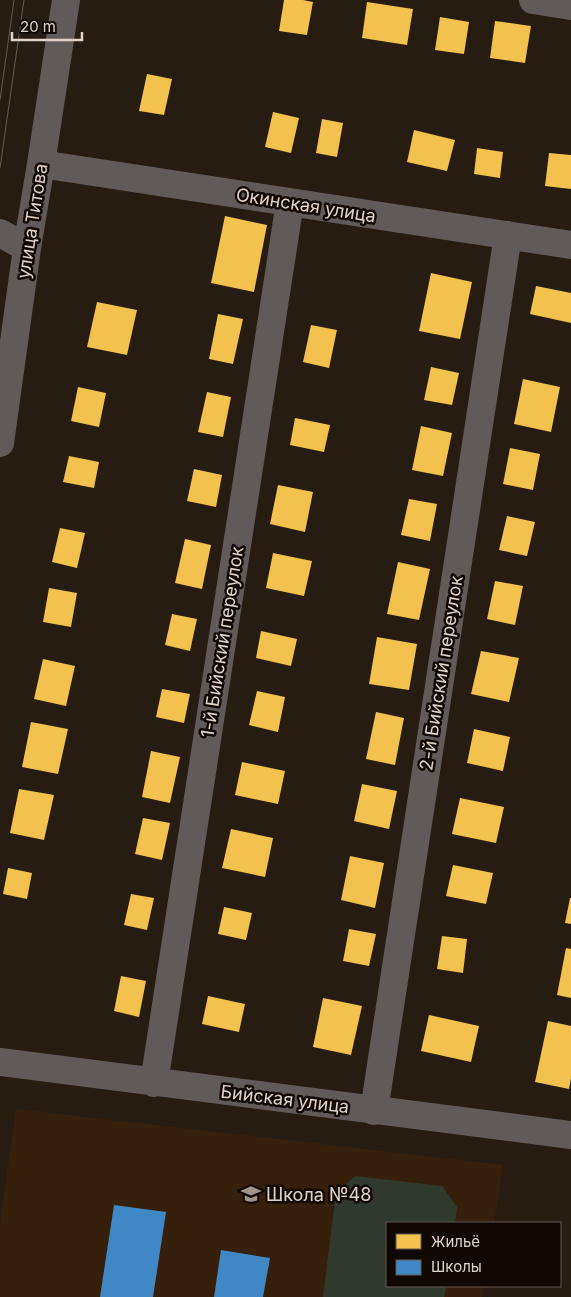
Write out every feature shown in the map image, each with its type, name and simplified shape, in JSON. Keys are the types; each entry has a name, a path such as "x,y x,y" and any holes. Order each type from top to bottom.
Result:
{"street":[{"name":"улица Титова","path":"0,443 27,248 66,0"},
{"path":"533,0 571,6"},
{"name":"Окинская улица","path":"41,164 571,245"},
{"name":"1-й Бийский переулок","path":"154,1083 290,202"},
{"path":"0,233 27,248"},
{"name":"2-й Бийский переулок","path":"374,1111 508,236"},
{"name":"Бийская улица","path":"0,1062 571,1135"}],"shaded area":[{"name":"Школа №48","path":"16,1109 503,1165 494,1222 386,1222 386,1287 484,1287 482,1297 0,1297 0,1224"}],"green space":[{"path":"355,1176 442,1186 457,1207 455,1222 386,1222 386,1287 446,1287 444,1297 323,1297 336,1193"}],"building: Жильё":[{"path":"284,0 313,2 307,35 279,31"},
{"path":"367,2 413,9 407,45 362,38"},
{"path":"440,17 469,22 464,54 435,50"},
{"path":"495,21 531,26 525,63 490,58"},
{"path":"147,74 172,79 164,115 139,111"},
{"path":"273,112 299,118 291,153 265,147"},
{"path":"322,119 343,123 337,157 316,153"},
{"path":"414,130 455,140 447,171 407,162"},
{"path":"477,148 503,152 500,178 474,174"},
{"path":"549,153 571,155 571,189 545,186"},
{"path":"225,216 267,225 254,292 211,283"},
{"path":"431,273 472,282 460,339 419,331"},
{"path":"536,286 571,293 571,323 530,314"},
{"path":"97,302 137,310 127,355 87,347"},
{"path":"218,314 243,319 233,364 209,359"},
{"path":"311,325 337,330 329,368 303,362"},
{"path":"431,367 459,373 452,405 424,400"},
{"path":"523,379 560,387 551,432 514,424"},
{"path":"78,387 106,393 99,427 71,421"},
{"path":"207,392 231,397 223,437 198,432"},
{"path":"295,418 330,425 324,452 290,445"},
{"path":"421,426 452,433 443,476 412,470"},
{"path":"510,448 540,454 533,490 503,484"},
{"path":"69,456 99,462 94,488 63,482"},
{"path":"194,469 222,475 216,507 187,501"},
{"path":"278,485 313,492 305,532 270,524"},
{"path":"409,499 437,504 430,541 401,535"},
{"path":"507,516 535,522 527,556 499,550"},
{"path":"60,528 85,533 77,568 52,562"},
{"path":"185,539 211,545 202,589 175,583"},
{"path":"273,553 312,561 304,596 266,588"},
{"path":"398,562 430,569 419,620 387,614"},
{"path":"495,581 523,586 515,625 487,619"},
{"path":"49,588 77,593 71,627 43,622"},
{"path":"172,614 197,619 190,651 165,645"},
{"path":"261,631 297,639 291,666 256,658"},
{"path":"377,637 417,644 409,690 369,684"},
{"path":"481,651 519,658 509,702 471,694"},
{"path":"43,659 75,666 66,706 34,699"},
{"path":"162,689 190,694 184,723 156,717"},
{"path":"257,691 285,697 278,732 249,725"},
{"path":"376,712 404,718 395,765 366,759"},
{"path":"31,722 68,729 58,774 22,767"},
{"path":"474,729 510,737 503,771 467,763"},
{"path":"151,751 180,757 170,803 142,797"},
{"path":"242,762 285,771 278,804 235,795"},
{"path":"362,784 397,791 389,829 354,821"},
{"path":"19,789 54,795 44,840 10,833"},
{"path":"460,798 504,807 496,843 452,834"},
{"path":"143,818 170,823 162,860 135,854"},
{"path":"231,829 273,838 265,877 222,868"},
{"path":"350,856 384,863 375,908 341,900"},
{"path":"453,865 493,873 486,904 446,896"},
{"path":"8,868 32,873 27,899 3,894"},
{"path":"131,894 154,898 147,930 124,925"},
{"path":"571,898 571,924 565,923"},
{"path":"224,907 252,913 246,940 218,934"},
{"path":"349,929 376,934 369,966 343,961"},
{"path":"442,936 467,939 463,973 437,969"},
{"path":"566,948 571,949 571,998 557,995"},
{"path":"121,976 146,981 139,1017 114,1011"},
{"path":"208,996 245,1004 239,1032 202,1024"},
{"path":"323,998 362,1006 351,1055 313,1047"},
{"path":"429,1015 479,1026 471,1062 421,1051"},
{"path":"548,1021 571,1026 571,1078 569,1089 535,1082"}],"building: Школы":[{"path":"114,1205 166,1212 153,1297 100,1297"},
{"path":"221,1250 270,1258 263,1297 214,1297"}],"tram line":[{"path":"0,100 14,0"},
{"path":"0,168 24,0"}],"place":[{"name":"Школа №48","path":"251,1194"}]}
